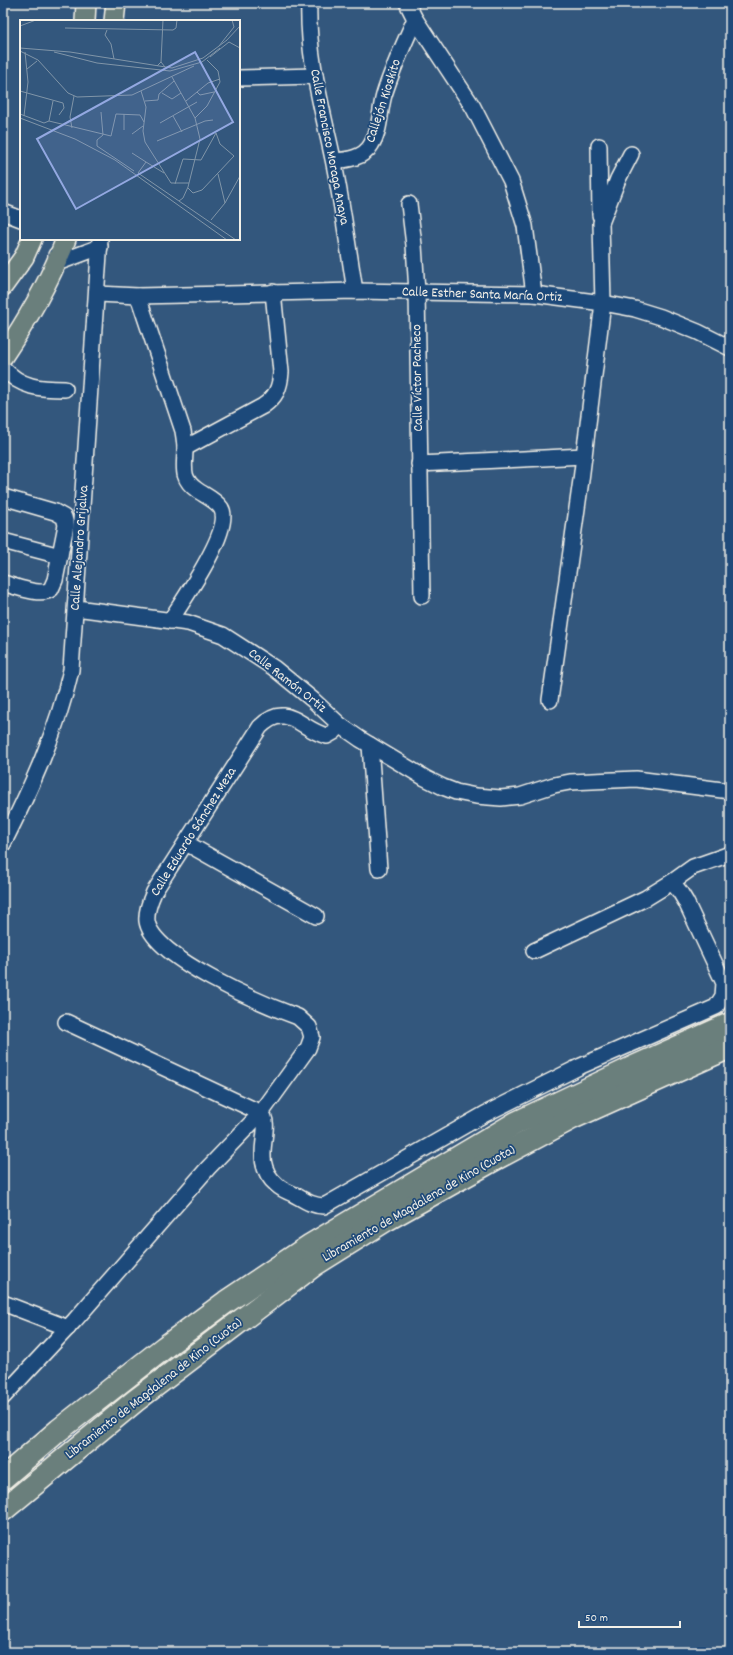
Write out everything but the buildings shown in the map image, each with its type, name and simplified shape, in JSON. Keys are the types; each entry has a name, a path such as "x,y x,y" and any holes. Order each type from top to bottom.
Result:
{"highway":[{"name":"Libramiento de Magdalena de Kino (Cuota)","path":"3,1478 59,1430 165,1347 226,1302 311,1245 516,1123 634,1067 730,1024"},
{"name":"Libramiento de Magdalena de Kino (Cuota)","path":"3,1510 135,1401 314,1265 393,1216 572,1118 730,1047"}],"main road":[{"path":"85,20 86,3"},
{"path":"114,20 116,3"},
{"path":"3,286 24,257 32,240"},
{"path":"3,356 24,326 47,285 66,240"}],"street":[{"name":"Calle Francisco Moraga Anaya","path":"309,3 309,34 315,76 334,161 355,291"},
{"path":"407,3 415,19 473,107 511,181 524,226 534,294"},
{"name":"Callejón Kioskito","path":"334,161 350,160 363,153 371,146 379,126 383,98 391,74 415,19"},
{"path":"240,78 315,76"},
{"path":"550,700 584,456 603,303 599,146"},
{"path":"601,223 618,179 631,154"},
{"name":"Calle Víctor Pacheco","path":"409,204 414,245 416,292 422,596"},
{"path":"3,212 20,218"},
{"path":"58,240 56,254 57,263 100,243"},
{"name":"Calle Alejandro Grijalva","path":"3,844 43,760 64,700 71,670 98,294 100,243"},
{"name":"Calle Esther Santa María Ortiz","path":"98,294 138,296 355,291 534,294 603,303 635,309 660,317 730,348"},
{"path":"185,448 263,406 277,393 281,372 274,292"},
{"path":"138,296 183,431 185,448 184,474 187,481 192,486 215,501 221,508 224,515 223,525 217,542 170,621"},
{"path":"3,368 12,378 24,384 36,388 65,389"},
{"path":"419,464 584,456"},
{"path":"3,497 55,512 64,517 66,521 66,530 53,586 49,592 38,592 3,582"},
{"path":"3,541 60,556"},
{"name":"Calle Ramón Ortiz","path":"76,608 188,623 223,635 274,668 314,700 340,725 403,766 443,787 456,792 476,796 501,798 520,796 564,783 609,779 642,780 730,791"},
{"name":"Calle Eduardo Sánchez Meza","path":"261,1113 308,1048 312,1037 309,1027 298,1017 198,972 167,949 152,932 147,922 147,908 154,892 260,727 266,721 280,715 289,716 320,735 327,736 334,732 340,725"},
{"path":"370,745 379,869"},
{"path":"186,843 316,916"},
{"path":"534,951 646,898 693,867 730,854"},
{"path":"66,1022 261,1113 264,1116 266,1124 262,1159 270,1178 277,1185 314,1206 324,1206 485,1114 581,1066 716,1007 726,995 724,983 686,902 672,882"},
{"path":"3,1397 68,1328 208,1168 261,1113"},
{"path":"3,1303 68,1328"}]}
